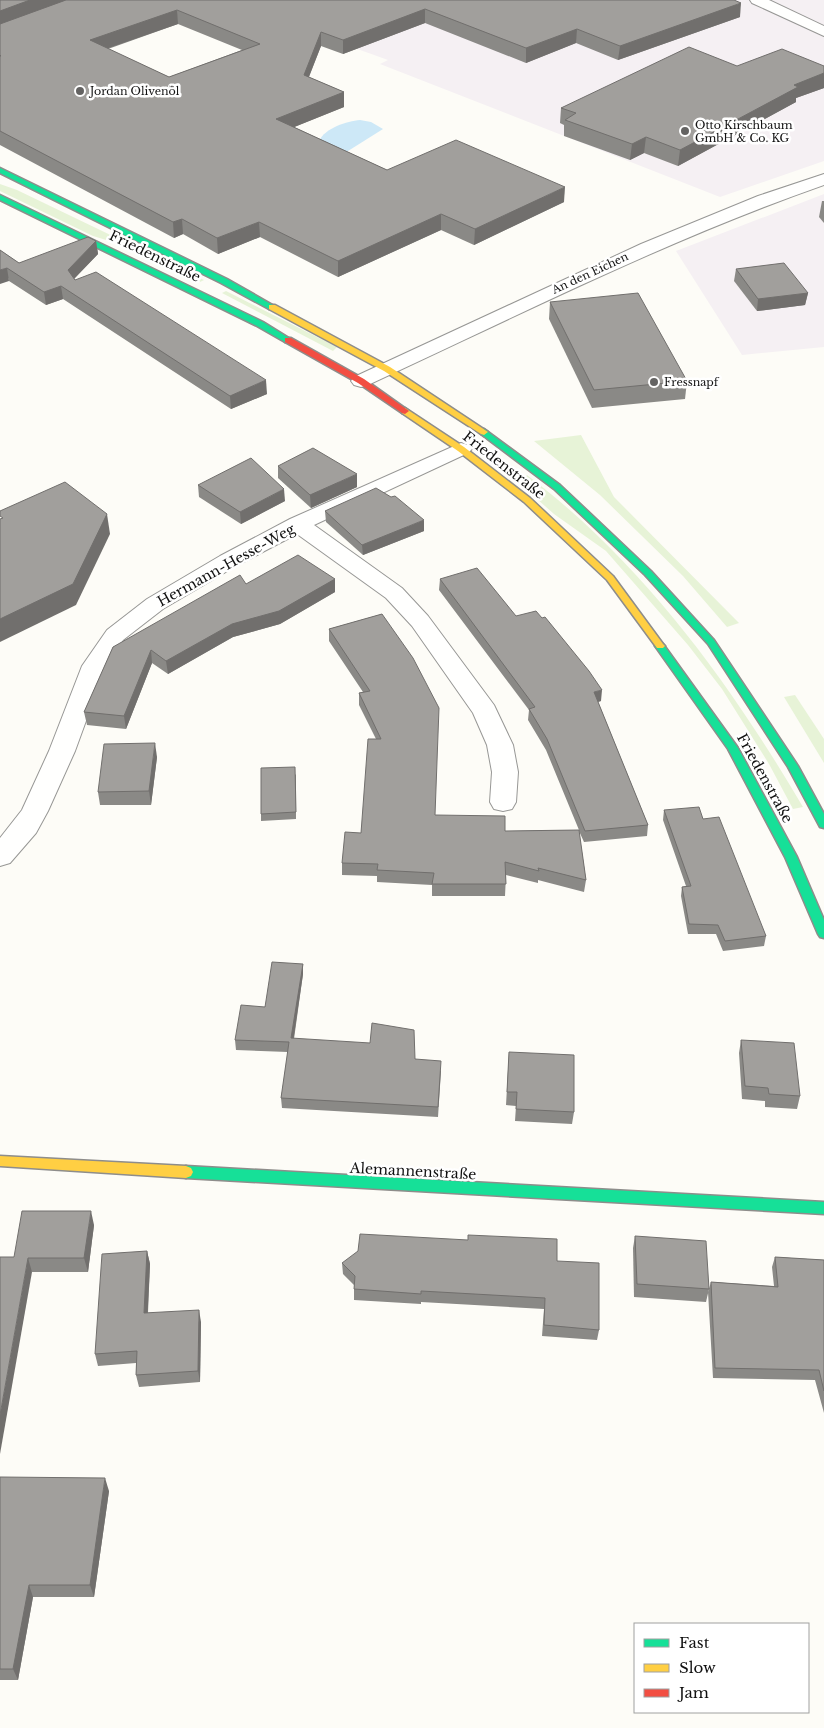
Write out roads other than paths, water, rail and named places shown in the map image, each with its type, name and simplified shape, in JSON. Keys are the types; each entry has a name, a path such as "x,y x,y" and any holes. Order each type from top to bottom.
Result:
{"main road":[{"name":"Friedenstraße","path":"0,170 224,282 386,369 441,402 499,442 557,487 648,573 711,642 793,766 824,824"},
{"name":"Friedenstraße","path":"0,197 260,324 361,381 461,449 527,500 610,578 733,748 791,857 824,934"},
{"name":"Alemannenstraße","path":"0,1161 824,1208"}],"street":[{"path":"757,0 824,32"},
{"name":"An den Eichen","path":"361,381 629,254 824,179"},
{"name":"Hermann-Hesse-Weg","path":"0,856 26,826 35,811 62,751 94,666 109,642 132,620 183,586 298,524 461,449"},
{"path":"298,524 378,580 394,593 420,621 485,711 500,745 505,772 503,802"}],"water":[{"path":"360,120 371,122 383,129 348,151 335,153 319,141 331,129"}],"place":[{"name":"Jordan Olivenöl","path":"80,91"},
{"name":"Otto Kirschbaum GmbH & Co. KG","path":"685,131"},
{"name":"Fressnapf","path":"654,382"}]}
